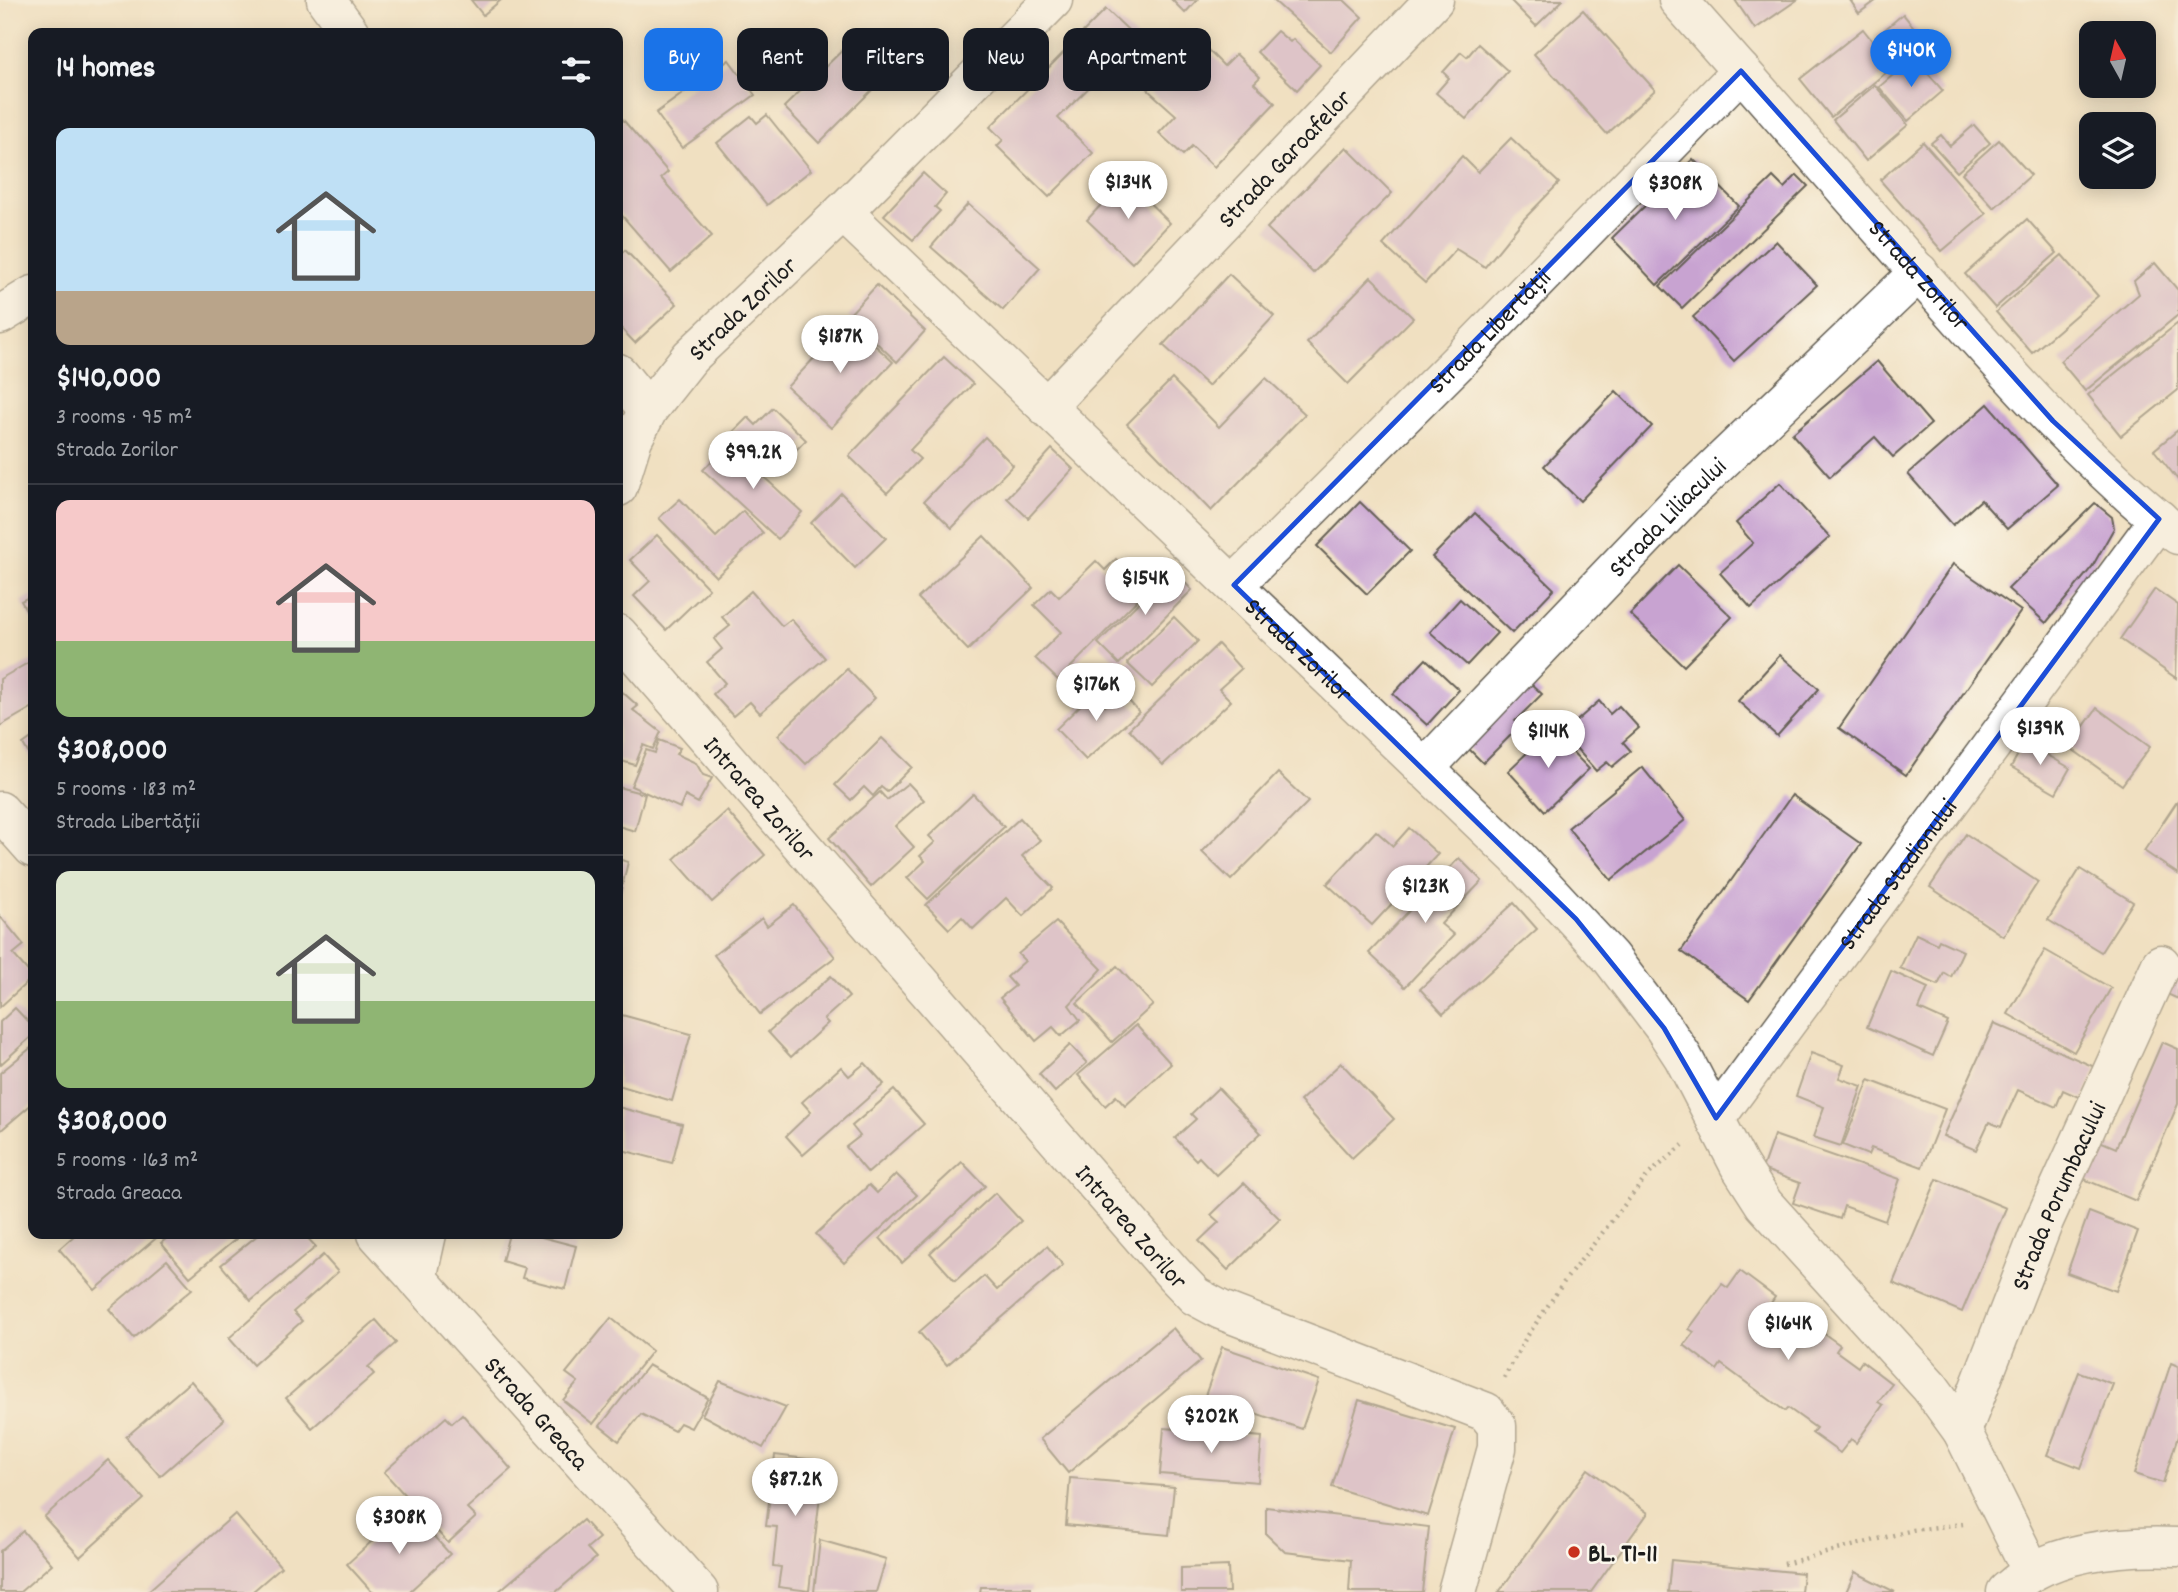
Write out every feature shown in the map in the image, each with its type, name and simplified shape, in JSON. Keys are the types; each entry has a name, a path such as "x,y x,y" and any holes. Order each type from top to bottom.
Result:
{"street":[{"path":"326,0 346,28"},
{"name":"Strada Zorilor","path":"623,471 633,439 667,382 843,212 1053,0"},
{"name":"Strada Garoafelor","path":"1047,406 1434,0"},
{"name":"Strada Zorilor","path":"1678,0 2053,421 2106,473 2168,527"},
{"name":"Strada Libertății","path":"1234,585 1456,364 1741,71"},
{"name":"Strada Zorilor","path":"843,212 1517,858 1610,957 1683,1057 1716,1118"},
{"name":"Strada Liliacului","path":"1424,769 1683,498 1919,272"},
{"path":"0,315 28,298"},
{"path":"623,379 648,410"},
{"name":"Strada Stadionului","path":"1716,1118 2168,527"},
{"name":"Intrarea Zorilor","path":"623,640 1195,1296 1221,1310 1486,1412"},
{"path":"0,811 28,842"},
{"name":"Strada Porumbacului","path":"1962,1431 2044,1221 2161,964"},
{"path":"1716,1118 1739,1165 1764,1204 1930,1387 1962,1431 2006,1518 2019,1582 2076,1555 2111,1548 2178,1548"},
{"name":"Strada Greaca","path":"381,1239 699,1592"},
{"path":"417,1279 427,1239"},
{"path":"1457,1592 1497,1448 1497,1426 1486,1412"}],"path":[{"path":"1486,1412 1524,1341 1566,1279 1648,1175 1716,1118"},
{"path":"1784,1564 1913,1530 2006,1518"}],"highlighted area":[{"path":"1741,71 2053,421 2159,519 1716,1118 1664,1028 1576,919 1234,585"}],"building":[{"path":"471,0 501,0 483,15"},
{"path":"1172,0 1197,0 1185,13"},
{"path":"1273,0 1344,0 1362,17 1331,52"},
{"path":"1510,0 1563,0 1536,26"},
{"path":"1735,0 1797,0 1755,29"},
{"path":"1850,0 1877,0 1859,13"},
{"path":"1106,9 1126,28 1087,28"},
{"path":"1583,10 1655,90 1607,134 1534,54"},
{"path":"1903,14 1925,41 1898,63 1876,37"},
{"path":"1863,29 1893,67 1831,117 1800,79"},
{"path":"1277,31 1290,42 1293,39 1320,65 1297,90 1257,52"},
{"path":"1478,44 1508,71 1466,119 1436,93 1449,78 1443,72 1461,52 1467,57"},
{"path":"842,51 842,91 871,91 819,143 784,107 800,91 828,91 828,64"},
{"path":"1063,53 1063,91 1086,91 1058,118 1093,153 1049,197 997,146 1003,140 990,127 1026,91 1049,91 1049,67"},
{"path":"1211,53 1224,66 1236,54 1260,77 1254,83 1275,103 1214,167 1192,146 1183,155 1159,133 1176,115 1149,91 1211,91"},
{"path":"1914,57 1943,91 1908,121 1879,87"},
{"path":"729,60 737,71 737,91 752,91 755,95 682,148 656,113 686,91 723,91 723,64"},
{"path":"1875,85 1908,125 1866,161 1833,120"},
{"path":"767,115 811,170 767,205 717,143 751,116 757,123"},
{"path":"623,120 668,172 661,178 712,236 671,272 623,217"},
{"path":"1974,125 1990,143 1957,172 1931,143 1941,135 1950,146"},
{"path":"1511,138 1559,183 1524,219 1485,267 1456,249 1425,283 1383,245 1462,156 1478,172"},
{"path":"1999,140 2031,175 1994,208 1962,173"},
{"path":"1923,142 1986,214 1942,251 1880,180"},
{"path":"1346,147 1392,193 1313,273 1267,228"},
{"path":"1693,159 1739,206 1657,285 1612,238"},
{"path":"923,173 946,194 935,207 940,211 913,240 884,215"},
{"path":"1797,175 1808,186 1682,308 1660,286 1773,177 1784,188"},
{"path":"1125,179 1170,223 1132,263 1087,220"},
{"path":"968,204 1040,268 1003,310 931,247"},
{"path":"2027,219 2057,253 1995,308 1965,274"},
{"path":"1776,241 1817,285 1734,361 1693,317"},
{"path":"625,250 677,304 635,343 623,330"},
{"path":"2062,255 2098,296 2032,353 1996,312"},
{"path":"2155,263 2178,290 2178,315 2085,391 2060,361 2139,294 2134,281"},
{"path":"1229,274 1274,316 1208,386 1163,345"},
{"path":"1371,277 1413,318 1348,384 1307,343"},
{"path":"877,285 925,331 897,362 848,316"},
{"path":"849,321 893,362 831,428 787,387"},
{"path":"2178,323 2178,390 2121,436 2088,395"},
{"path":"944,357 973,384 910,450 920,459 887,493 849,456"},
{"path":"1877,361 1931,424 1893,457 1875,437 1830,477 1792,434"},
{"path":"1266,378 1305,414 1211,511 1127,424 1172,379 1219,427"},
{"path":"1616,391 1652,426 1580,501 1544,466"},
{"path":"1988,404 2058,485 2007,529 1981,500 1953,525 1908,474"},
{"path":"773,408 806,440 773,473 733,432 748,417 756,425"},
{"path":"2178,430 2178,480 2154,450"},
{"path":"985,437 1013,465 952,528 924,501"},
{"path":"728,444 802,512 778,539 703,470"},
{"path":"1052,449 1073,469 1028,518 1007,498"},
{"path":"1780,483 1830,537 1751,608 1720,573 1753,543 1736,523"},
{"path":"841,493 886,538 855,568 811,523"},
{"path":"680,499 716,537 743,511 763,533 716,577 659,518"},
{"path":"1360,502 1410,551 1367,594 1317,546"},
{"path":"2095,503 2112,517 2114,528 2092,567 2046,623 2008,589"},
{"path":"1475,513 1554,589 1512,633 1432,557"},
{"path":"657,535 709,589 666,630 634,596 650,581 630,560"},
{"path":"984,536 1033,588 968,650 918,598"},
{"path":"1116,559 1147,590 1058,680 1035,658 1061,632 1034,605 1051,589 1059,597 1096,561 1105,570"},
{"path":"1953,564 2021,611 1906,775 1839,728"},
{"path":"1678,565 1732,617 1684,666 1630,614"},
{"path":"1172,569 1192,590 1119,664 1098,643"},
{"path":"2155,589 2178,605 2176,678 2120,639"},
{"path":"751,591 782,626 791,619 825,658 760,713 750,702 733,716 713,694 725,683 707,662 722,649 714,639 730,626 722,617"},
{"path":"28,598 28,613 21,601"},
{"path":"1460,599 1497,633 1467,665 1430,632"},
{"path":"1174,617 1198,641 1152,687 1127,663"},
{"path":"1218,644 1241,669 1219,689 1231,701 1163,765 1129,729"},
{"path":"1780,655 1819,689 1777,736 1738,701"},
{"path":"1426,659 1459,690 1427,725 1393,694"},
{"path":"28,663 28,710 0,726 0,679"},
{"path":"847,669 875,698 806,764 778,735"},
{"path":"1528,681 1542,694 1515,721 1520,726 1483,763 1464,744"},
{"path":"1120,691 1139,712 1086,760 1056,729 1093,693 1105,706"},
{"path":"623,692 638,706 633,710 661,732 653,749 643,745 635,765 623,761"},
{"path":"1599,701 1610,714 1619,706 1639,728 1623,742 1631,751 1612,767 1607,762 1596,771 1563,733"},
{"path":"2097,708 2150,747 2122,785 2069,747"},
{"path":"1551,730 1589,769 1545,811 1508,771"},
{"path":"882,738 912,767 887,792 881,787 873,796 864,787 851,800 835,785"},
{"path":"659,740 680,748 676,754 696,763 703,775 712,778 698,803 685,796 680,808 631,786 646,750 655,753"},
{"path":"2025,742 2070,768 2056,793 2011,767"},
{"path":"1642,767 1685,820 1611,880 1568,828"},
{"path":"1278,773 1308,802 1231,880 1202,852"},
{"path":"908,783 924,800 895,826 914,847 871,887 829,838 880,792 887,800"},
{"path":"623,788 645,794 635,831 623,827"},
{"path":"973,794 1004,827 928,899 907,878 925,861 920,856 935,842 929,836"},
{"path":"1792,795 1861,844 1749,1000 1681,951"},
{"path":"2178,800 2178,874 2144,851"},
{"path":"727,811 765,855 712,902 674,859"},
{"path":"1020,818 1040,840 1022,856 1053,888 1023,916 1006,898 973,929 962,917 949,929 926,905"},
{"path":"1409,828 1438,854 1372,925 1327,884 1376,831 1393,846"},
{"path":"1966,834 2038,882 2003,936 1930,887"},
{"path":"1459,858 1482,881 1441,924 1454,935 1405,987 1369,953"},
{"path":"623,860 628,862 623,883"},
{"path":"2080,869 2133,902 2101,952 2048,920"},
{"path":"1514,903 1537,929 1443,1014 1420,989"},
{"path":"794,905 835,957 760,1014 714,955 762,918 767,926"},
{"path":"0,916 24,945 13,954 28,971 28,982 0,1007"},
{"path":"1056,922 1102,969 1069,1005 1080,1020 1061,1036 1053,1027 1036,1041 1000,998 1015,986 1007,977 1025,961 1018,954"},
{"path":"1916,934 1937,944 1939,940 1963,951 1951,977 1944,973 1938,985 1900,968"},
{"path":"2045,950 2111,988 2074,1052 2008,1014"},
{"path":"1117,966 1153,1005 1112,1042 1077,1003"},
{"path":"2178,969 2178,999 2165,993"},
{"path":"1891,971 1928,988 1919,1009 1948,1022 1933,1056 1867,1027"},
{"path":"831,976 849,997 824,1019 828,1023 791,1057 768,1032"},
{"path":"15,1008 28,1022 28,1040 0,1065 0,1022"},
{"path":"623,1015 691,1034 672,1101 623,1086"},
{"path":"1994,1023 2097,1068 2083,1099 2063,1090 2056,1107 2018,1090 2001,1127 1989,1122 1976,1150 1943,1136"},
{"path":"1136,1025 1171,1064 1125,1106 1116,1096 1105,1106 1078,1075"},
{"path":"2162,1042 2178,1049 2178,1104 2136,1201 2079,1177 2095,1139 2116,1148"},
{"path":"1070,1045 1087,1063 1055,1092 1039,1074"},
{"path":"28,1050 28,1107 0,1131 0,1073"},
{"path":"1811,1053 1844,1065 1839,1078 1862,1086 1841,1146 1813,1137 1824,1107 1796,1096"},
{"path":"865,1063 884,1084 803,1155 786,1136 811,1112 802,1102 841,1067 849,1076"},
{"path":"1341,1063 1394,1119 1352,1158 1300,1101"},
{"path":"1869,1080 1945,1109 1922,1167 1871,1148 1868,1155 1843,1145"},
{"path":"1218,1088 1261,1133 1216,1175 1199,1157 1196,1160 1175,1138 1196,1119 1191,1114"},
{"path":"894,1090 924,1124 868,1173 846,1147 860,1136 852,1126"},
{"path":"623,1108 682,1124 672,1163 623,1150"},
{"path":"1774,1135 1900,1179 1885,1221 1844,1206 1840,1219 1793,1203 1800,1183 1762,1169"},
{"path":"962,1162 985,1186 902,1263 880,1238"},
{"path":"896,1174 917,1195 844,1263 816,1234 869,1185 877,1193"},
{"path":"1937,1179 2006,1208 1962,1312 1893,1283"},
{"path":"1244,1183 1280,1219 1228,1270 1199,1241 1219,1222 1211,1215"},
{"path":"995,1193 1021,1221 955,1281 930,1253"},
{"path":"2089,1212 2138,1231 2116,1291 2067,1273"},
{"path":"70,1239 155,1239 95,1290 59,1249"},
{"path":"166,1239 236,1239 190,1277 161,1243"},
{"path":"253,1239 309,1239 316,1247 251,1301 221,1265"},
{"path":"508,1239 549,1239 576,1246 565,1289 522,1278 525,1268 502,1261"},
{"path":"1047,1246 1063,1265 947,1365 919,1332 984,1276 997,1290"},
{"path":"323,1255 338,1272 293,1312 302,1321 253,1365 229,1338"},
{"path":"167,1260 192,1289 134,1338 109,1309"},
{"path":"1740,1271 1775,1297 1771,1303 1791,1318 1795,1313 1840,1345 1836,1351 1858,1367 1862,1361 1892,1384 1878,1402 1883,1405 1856,1443 1851,1439 1840,1453 1812,1433 1816,1428 1788,1408 1785,1411 1721,1364 1717,1370 1684,1345 1694,1332 1689,1329 1722,1284 1728,1288"},
{"path":"611,1318 652,1351 593,1424 563,1400 578,1382 566,1373"},
{"path":"376,1320 396,1343 368,1367 374,1374 312,1428 286,1398"},
{"path":"1173,1328 1201,1361 1068,1473 1040,1439"},
{"path":"1222,1347 1319,1380 1302,1429 1205,1396"},
{"path":"2171,1363 2178,1366 2178,1436 2163,1483 2134,1474"},
{"path":"648,1365 708,1398 691,1428 680,1423 674,1431 641,1414 619,1441 600,1426"},
{"path":"2079,1372 2113,1384 2081,1468 2047,1455"},
{"path":"191,1381 224,1420 160,1476 126,1437"},
{"path":"720,1381 786,1407 763,1448 702,1415"},
{"path":"1359,1400 1455,1429 1428,1516 1332,1487"},
{"path":"462,1414 511,1469 467,1508 476,1517 448,1543 384,1472 446,1417 452,1423"},
{"path":"1164,1428 1262,1437 1258,1482 1160,1474"},
{"path":"775,1455 824,1461 809,1591 778,1587 781,1567 773,1566 777,1527 766,1526"},
{"path":"108,1460 144,1499 80,1557 44,1517"},
{"name":"BL. T1-11","path":"1588,1469 1648,1513 1591,1592 1499,1592"},
{"path":"1070,1478 1174,1487 1169,1535 1066,1525"},
{"path":"1266,1507 1429,1527 1422,1592 1349,1592 1351,1560 1285,1552 1266,1534"},
{"path":"408,1508 450,1554 409,1592 372,1592 347,1564"},
{"path":"235,1514 281,1567 252,1592 147,1592"},
{"path":"583,1520 599,1538 587,1548 596,1558 556,1592 498,1592"},
{"path":"23,1531 52,1564 20,1592 0,1592 0,1551"},
{"path":"820,1540 886,1559 876,1592 814,1592"},
{"path":"1671,1560 1803,1573 1801,1592 1668,1592"},
{"path":"1228,1566 1229,1592 1181,1592 1181,1568"},
{"path":"1855,1572 1895,1592 1846,1592"},
{"path":"981,1587 1031,1587 1031,1592 980,1592"}],"place":[{"name":"BL. T1-11","path":"1574,1552"}]}
